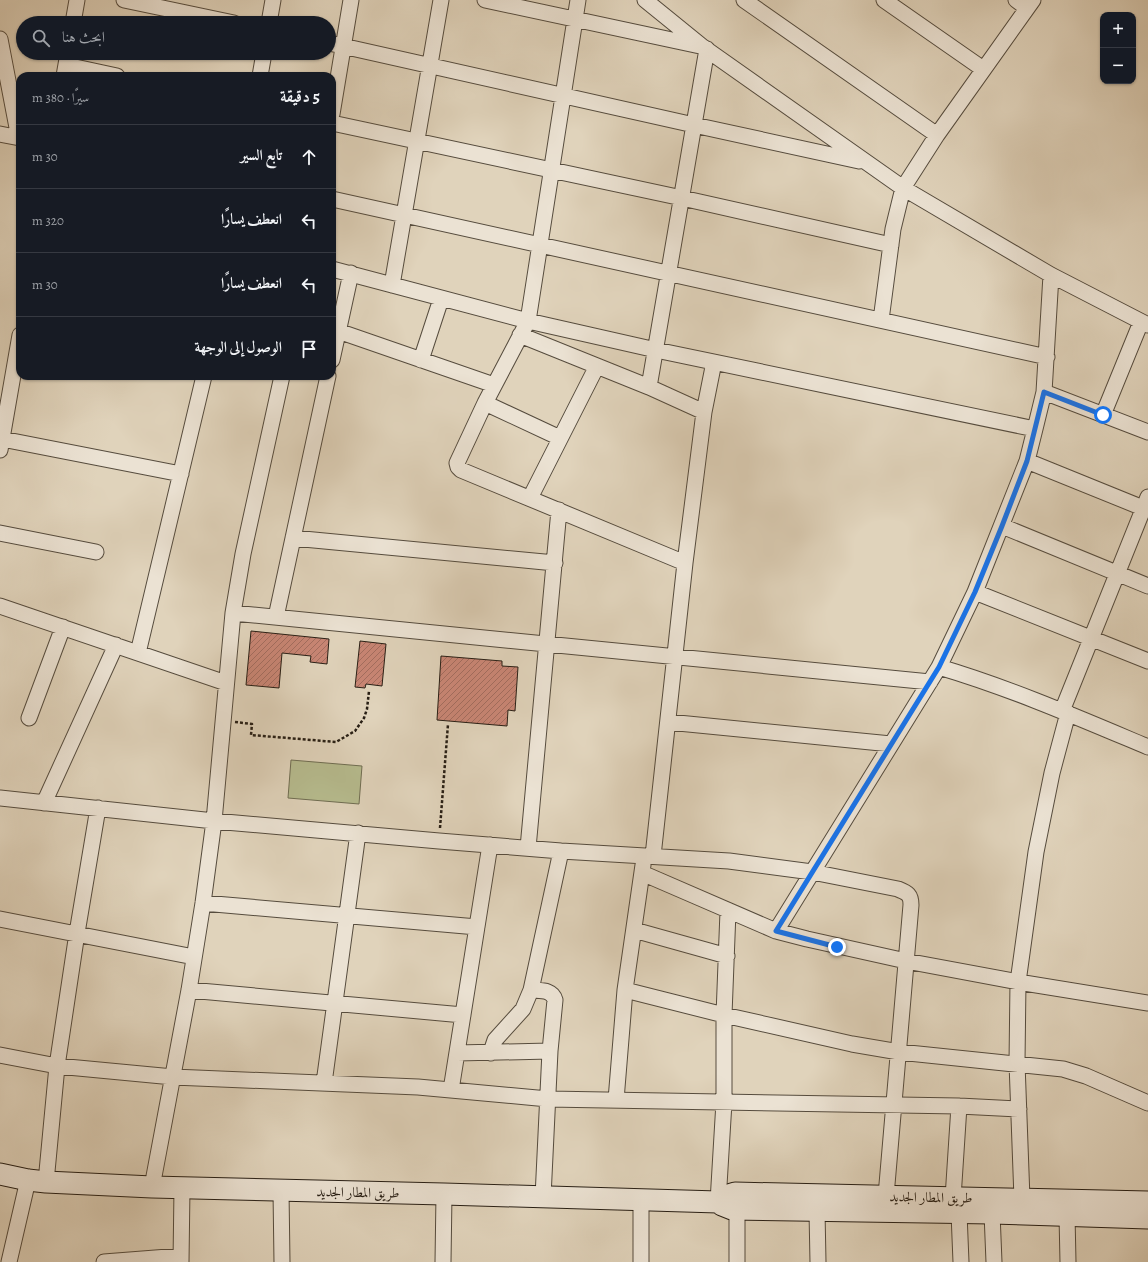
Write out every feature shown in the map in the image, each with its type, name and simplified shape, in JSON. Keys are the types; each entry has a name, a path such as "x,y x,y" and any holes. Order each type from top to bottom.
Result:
{"street":[{"path":"74,16 77,0"},
{"path":"124,0 201,16"},
{"path":"270,16 273,0"},
{"path":"351,0 336,44 563,96 866,162"},
{"path":"392,285 441,0"},
{"path":"485,0 705,48"},
{"path":"578,0 528,322 494,385 457,463 461,470 685,563"},
{"path":"645,0 705,48 903,188 1051,276 1145,324 1103,415"},
{"path":"744,0 936,135"},
{"path":"884,0 903,5 983,69"},
{"path":"881,320 891,245 903,188 936,135 983,69 1026,3"},
{"path":"0,39 16,122"},
{"path":"649,387 682,198 705,48"},
{"path":"261,72 263,60"},
{"path":"334,72 335,60"},
{"path":"66,65 98,72"},
{"path":"336,124 682,198 891,245"},
{"path":"0,134 16,137"},
{"path":"336,200 1047,357"},
{"path":"336,270 528,322 1036,429"},
{"path":"336,341 351,273"},
{"path":"776,931 939,667 975,592 1027,461 1036,429 1044,392 1051,276"},
{"path":"420,360 441,298"},
{"path":"338,331 494,385"},
{"path":"520,335 649,387 704,412"},
{"path":"16,348 6,379 1,445 181,474"},
{"path":"616,1100 625,990 642,873 649,856 668,722 685,563 704,412 714,362"},
{"path":"530,498 597,366"},
{"path":"138,653 203,380"},
{"path":"152,1187 174,1077 203,903 214,821 233,613 243,554 281,380"},
{"path":"276,617 327,380"},
{"path":"1044,392 1148,432"},
{"path":"485,403 560,438"},
{"path":"1022,1199 1017,1063 1018,982 1036,852 1065,712 1091,638 1146,505 1027,461"},
{"path":"528,848 548,644 559,510"},
{"path":"1002,526 1148,586"},
{"path":"0,533 96,552"},
{"path":"293,538 555,563"},
{"path":"975,592 1148,661"},
{"path":"0,606 226,683"},
{"path":"233,613 930,682"},
{"path":"29,718 63,627"},
{"path":"44,803 116,646"},
{"path":"939,667 967,675 1065,712 1148,747"},
{"path":"668,722 891,744"},
{"path":"0,798 214,821 439,841 730,861 812,872 898,889 908,894 911,899 911,905 886,1196"},
{"path":"9,1262 37,1181 98,808"},
{"path":"324,1083 358,833"},
{"path":"451,1090 490,845"},
{"path":"492,1053 495,1040 523,1009 530,990 562,850"},
{"path":"642,873 776,931 837,947 1018,982 1148,1002"},
{"path":"203,903 477,927"},
{"path":"718,1202 724,1102 724,1015 728,911"},
{"path":"0,918 194,957"},
{"path":"634,930 726,956"},
{"path":"189,990 335,1002 463,1015"},
{"path":"530,990 551,993 553,995 554,1006 550,1051 543,1197"},
{"path":"625,990 724,1015 852,1044 898,1052 1017,1063 1074,1071 1148,1103"},
{"path":"457,1053 550,1051"},
{"path":"0,1056 57,1066 174,1077 418,1087 548,1099 959,1106 1018,1109"},
{"path":"959,1106 956,1205 961,1262"},
{"name":"طريق المطار الجديد","path":"0,1174 37,1181 152,1187 718,1202 727,1208 738,1209 817,1210 956,1205 1022,1199 1148,1202"},
{"path":"104,1262 181,1259 182,1188"},
{"path":"281,1191 282,1262"},
{"path":"443,1262 444,1194"},
{"name":"طريق المطار الجديد","path":"718,1202 725,1196 735,1194 886,1196 956,1205 992,1213 1148,1218"},
{"path":"641,1200 641,1262"},
{"path":"737,1262 738,1209"},
{"path":"817,1210 818,1262"},
{"path":"992,1213 994,1262"},
{"path":"1067,1215 1068,1262"}],"path":[{"path":"252,724 251,735 336,742 355,731 364,718 367,709 369,691"},
{"path":"439,841 448,724"}],"green space":[{"path":"291,760 362,766 359,804 288,798"}],"building":[{"path":"251,631 329,639 327,664 310,662 311,656 282,653 279,688 246,685"},
{"path":"360,641 386,644 382,686 366,684 365,688 355,687"},
{"path":"441,656 502,661 502,666 518,667 515,711 508,710 507,726 437,720"}],"route":[{"path":"837,947 776,931 939,667 975,592 1027,461 1044,392 1103,415"}]}
